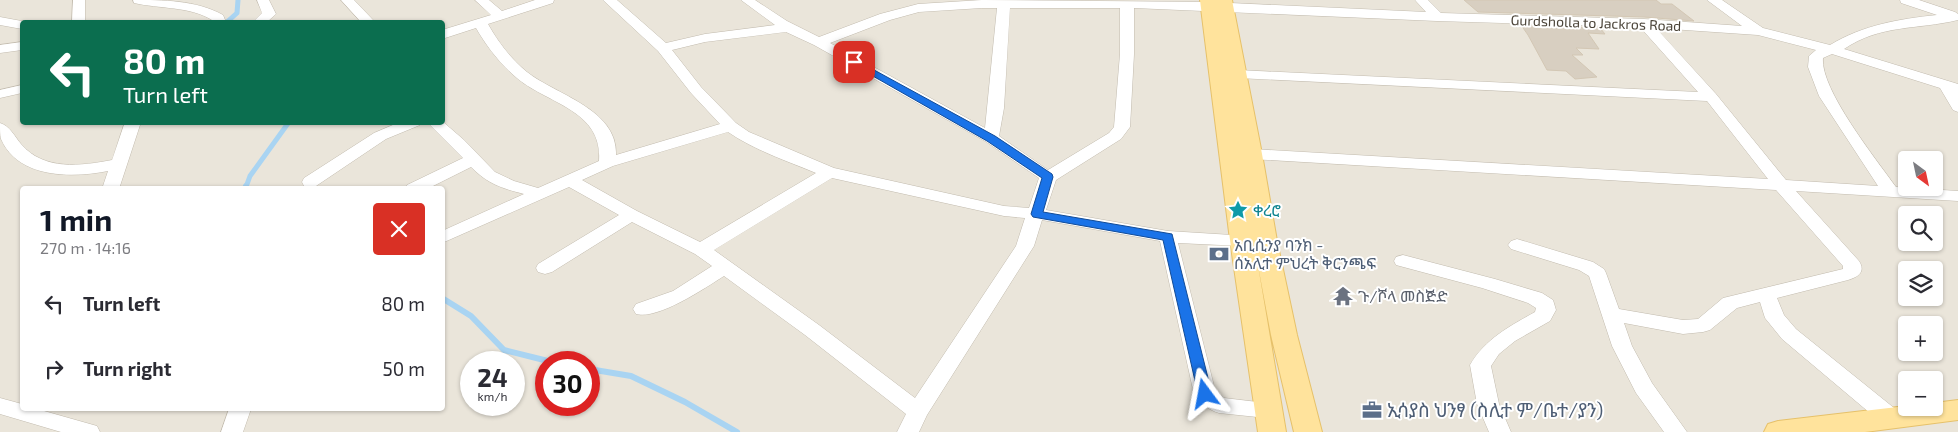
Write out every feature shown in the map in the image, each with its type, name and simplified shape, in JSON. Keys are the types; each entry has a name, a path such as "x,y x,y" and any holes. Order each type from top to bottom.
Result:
{"main road":[{"path":"1217,3 1238,74 1265,242 1284,335 1308,432"},
{"path":"1217,3 1242,240 1267,410 1272,432"},
{"path":"1778,432 1958,410"}],"street":[{"path":"79,0 79,20"},
{"path":"139,0 202,10 219,20"},
{"path":"262,20 269,14 263,0"},
{"path":"347,0 366,20"},
{"path":"481,0 500,16"},
{"path":"445,34 548,0"},
{"path":"608,0 663,48 696,90 730,126 743,135 782,154 829,172 1004,211 1037,214 1168,237 1242,240"},
{"path":"747,0 766,16 786,28 819,42 991,138 1048,177"},
{"path":"1421,0 1437,17"},
{"path":"1713,0 1758,31"},
{"path":"1906,0 1956,16"},
{"name":"Gurdsholla to Jackros Road","path":"819,42 885,17 918,8 945,5 1217,3 1437,17 1644,23 1758,31 1832,50 1952,87"},
{"path":"991,138 994,124 1004,4"},
{"path":"908,432 918,412 1026,246 1048,177 1115,136 1122,127 1128,4"},
{"path":"1890,191 1826,96 1815,67 1816,56 1821,52 1832,50 1854,37 1877,29 1956,16"},
{"path":"0,21 20,25"},
{"path":"480,23 489,40 528,80 582,110 598,125 608,142 610,153 607,163"},
{"path":"1612,314 1692,327 1703,325 1730,304 1766,293 1852,272 1852,265 1781,185 1711,97 1644,23"},
{"path":"663,48 705,38 786,28"},
{"path":"0,49 20,46"},
{"path":"1238,74 1711,97"},
{"path":"1952,87 1958,107"},
{"path":"0,94 20,89"},
{"path":"111,186 132,125"},
{"path":"310,182 380,136 408,125"},
{"path":"437,125 458,143 489,176 508,185 541,194"},
{"path":"445,237 607,163 730,126"},
{"path":"0,128 22,154 48,167 80,172 118,164"},
{"path":"1252,154 1958,196"},
{"path":"419,186 474,160"},
{"path":"701,250 829,172"},
{"path":"570,181 631,215 701,250 812,330 918,412"},
{"path":"545,268 631,215"},
{"path":"1168,237 1205,394 1219,405 1267,410"},
{"path":"1517,245 1586,266 1597,273 1622,346 1644,388 1676,432"},
{"path":"1403,261 1488,283 1536,298 1546,305 1543,316 1508,336 1492,348 1480,365 1488,404 1500,432"},
{"path":"643,309 680,295 724,267"},
{"path":"1766,293 1775,318 1789,334 1891,418"},
{"path":"0,406 90,432"},
{"path":"232,432 239,411"}],"shaded area":[{"path":"0,0 1958,0 1958,432 0,432"}],"building":[{"path":"1464,0 1656,0 1661,4 1672,4 1694,21 1644,17 1478,12"},
{"path":"1521,25 1600,28 1605,34 1588,33 1599,49 1576,48 1583,55 1572,55 1597,77 1575,79 1566,71 1547,70"}],"waterway":[{"path":"229,20 237,13 238,0"},
{"path":"246,186 250,176 287,125"},
{"path":"445,300 471,316 504,350 535,358"},
{"path":"600,371 631,376 685,402 737,432"}],"place":[{"name":"ቀረሮ","path":"1238,210"},
{"name":"አቢሲንያ ባንክ - ሰአሊተ ምህረት ቅርንጫፍ","path":"1219,254"},
{"name":"ጉ/ሾላ መስጅድ","path":"1343,296"},
{"name":"ኢሳያስ ህንፃ (ስሊተ ም/ቤተ/ያን)","path":"1372,410"}],"route":[{"path":"854,62 991,138 1048,177 1037,214 1168,237 1205,394"}]}
